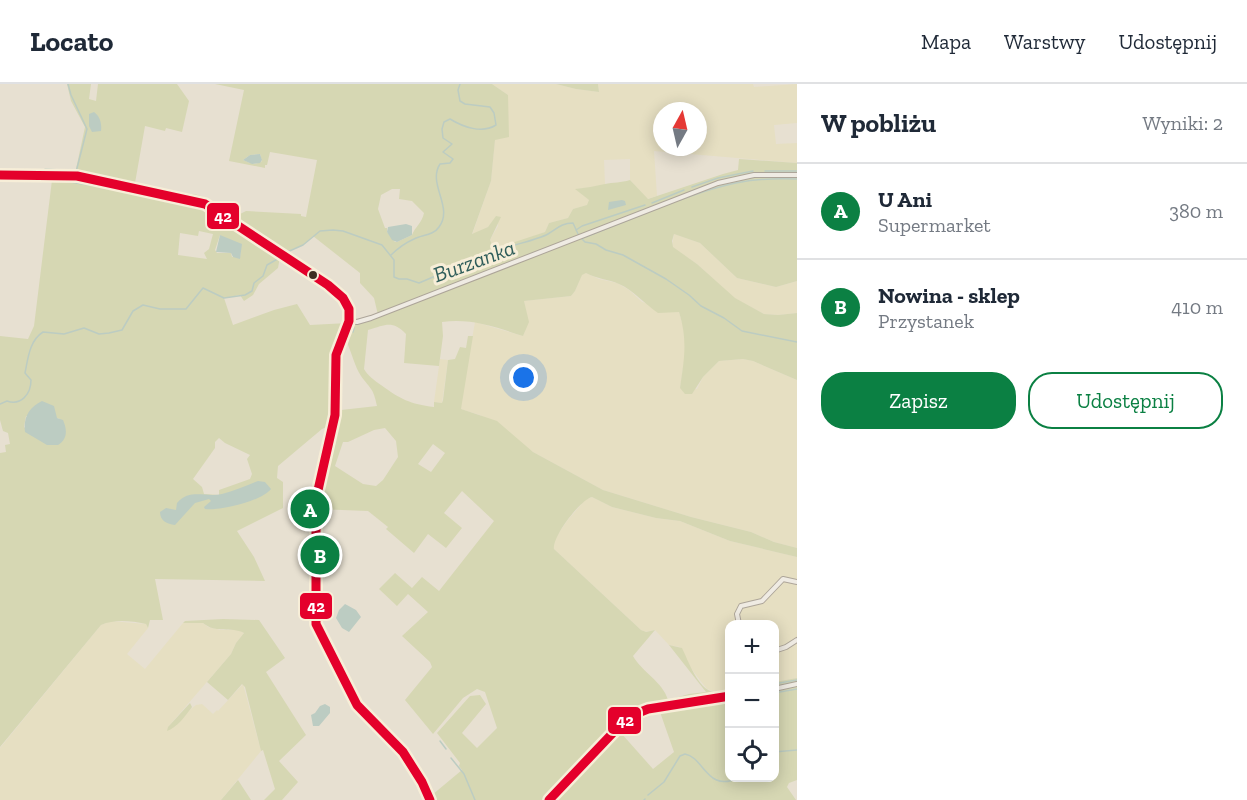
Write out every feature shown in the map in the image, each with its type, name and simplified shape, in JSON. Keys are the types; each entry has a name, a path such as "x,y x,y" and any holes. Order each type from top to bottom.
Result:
{"street":[{"path":"0,175 77,176 195,201 222,213 286,256 340,295 348,306 349,321 336,355 334,420 317,494 316,624 357,705 403,752 422,782 430,800"},
{"path":"349,321 357,322 378,315 695,190 726,180 754,175 797,175"},
{"path":"738,620 737,614 741,606 762,601 783,579 797,582"},
{"path":"779,650 797,640"},
{"path":"779,687 797,684"},
{"path":"549,800 628,717 648,709 725,697"}],"shaded area":[{"path":"492,84 556,84 599,92 598,84 753,84 754,87 797,84 797,123 774,125 776,144 797,143 797,163 707,155 707,102 653,102 653,156 657,196 647,199 630,180 630,159 604,160 605,184 600,187 576,189 589,200 588,205 573,209 568,218 549,223 545,232 502,248 493,247 490,240 498,226 497,216 488,227 472,235 491,181 495,139 508,95"},
{"path":"94,112 100,120 101,131 92,132 89,126 89,114"},
{"path":"260,154 262,160 260,163 252,164 243,160 250,155"},
{"path":"622,200 626,205 608,210 609,202"},
{"path":"406,224 412,226 412,235 397,242 392,240 387,232 388,227"},
{"path":"674,234 700,243 737,278 776,287 797,281 797,313 764,314 734,298 697,264 672,247"},
{"path":"220,235 242,244 240,259 233,257 231,253 216,252"},
{"path":"586,273 617,283 642,302 679,312 686,349 680,388 697,389 703,377 719,361 743,359 797,380 797,548 774,542 751,532 691,517 603,490 533,452 480,415 460,409 475,322 523,336 528,322 524,301 571,296 582,274"},
{"path":"440,359 448,360 442,403 434,402"},
{"path":"42,401 54,406 57,418 63,420 66,430 65,437 58,445 47,445 25,432 28,414"},
{"path":"258,481 265,482 271,489 250,501 230,507 205,509 204,507 211,501 209,499 195,503 175,525 161,518 160,512 166,508 176,510 177,503 187,496 222,494"},
{"path":"592,497 612,507 656,518 680,521 730,541 797,557 797,678 779,681 779,620 725,620 725,691 716,692 707,689 689,666 680,647 669,645 655,630 645,632 641,630 554,549 554,540 585,500"},
{"path":"345,604 356,610 361,617 349,632 342,628 336,618 339,610"},
{"path":"110,621 146,624 148,628 127,654 145,669 183,623 203,623 208,627 238,630 244,633 231,654 168,727 196,705 202,704 213,714 243,684 261,751 221,800 0,800 0,748 101,625"},
{"path":"325,704 330,707 330,713 319,726 313,726 311,715"}],"green space":[{"path":"67,84 91,84 89,99 96,101 98,84 177,84 189,101 182,132 145,126 135,183 198,195 212,200 236,216 246,211 301,214 306,217 317,160 270,152 265,168 229,161 244,90 215,84 492,84 508,95 509,137 495,140 491,181 472,234 488,227 496,216 501,217 490,240 493,247 497,248 545,232 549,223 568,218 573,209 587,205 589,200 575,189 630,180 648,199 738,170 739,159 797,163 797,281 776,287 737,278 700,243 674,234 672,241 673,247 697,264 735,298 764,314 797,313 797,380 753,361 743,359 719,361 703,377 692,394 685,394 680,388 684,341 679,312 658,313 634,293 615,282 586,273 582,275 571,296 524,301 529,322 523,336 473,322 442,322 443,336 439,366 404,363 406,334 397,327 384,325 368,330 364,369 374,380 400,397 434,407 434,402 442,403 443,400 448,360 455,359 460,347 466,348 468,336 473,336 461,409 497,421 533,452 603,490 691,517 751,532 774,542 797,548 797,557 730,541 680,521 656,518 612,507 592,497 581,505 568,520 557,536 554,549 641,630 646,632 655,630 633,656 662,688 668,700 706,692 669,645 682,648 694,674 703,686 714,692 725,691 725,782 779,782 779,681 797,678 797,780 789,783 787,787 796,800 434,800 432,795 462,770 460,763 437,733 470,696 480,695 486,704 462,733 477,748 497,728 485,692 477,689 463,698 433,734 405,700 432,667 430,662 402,636 428,612 408,594 397,606 379,589 395,573 412,588 422,577 439,591 494,521 462,491 444,513 462,528 446,548 428,534 414,553 368,511 316,509 331,425 322,429 278,466 277,478 283,482 283,508 237,531 254,557 265,581 155,579 163,620 150,620 148,628 146,624 129,621 101,625 0,747 0,453 6,452 5,445 10,444 8,433 3,431 0,420 0,336 28,339 34,326 52,180 55,180 55,175 76,176 85,127 71,101","holes":["260,154 262,161 255,164 243,160 250,155","392,189 400,189 399,199 412,201 424,213 412,235 395,242 387,232 378,209 381,195","199,231 213,234 209,249 204,253 207,259 178,255 180,233 198,236","220,235 241,249 240,257 232,257 231,253 217,253 215,250","313,236 360,273 360,283 374,298 378,315 348,323 310,325 297,304 233,325 224,298 240,295 244,301 253,295 259,284 278,268 280,257 303,245","346,340 359,372 373,392 377,406 341,410 339,356","26,416 60,419 35,436 24,427","385,428 396,441 398,457 383,480 376,486 363,484 335,466 343,442 348,442 374,430","219,438 250,455 247,459 252,474 250,479 219,490 219,495 204,494 202,487 193,479 215,448 215,442","433,444 445,453 431,472 418,464","660,712 674,752 653,769 621,733 634,722"]},
{"path":"556,84 598,84 599,92 576,89"},
{"path":"223,619 259,620 285,658 266,672 306,735 279,761 298,782 282,800 264,800 275,789 263,750 261,751 245,687 242,684 228,700 207,682 231,654 244,633 213,628 203,623 183,623"},
{"path":"190,703 192,707 184,717 175,727 167,731 168,727"},
{"path":"238,780 251,800 221,800"}],"waterway":[{"path":"68,84 87,129 76,172"},
{"path":"391,255 408,242 434,232 443,219 444,212 436,179 437,172 440,164 450,163 453,159 443,152 452,144 443,138 444,122 450,119 461,125 479,129 496,125 494,113 490,107 465,104 460,101 458,90 460,84"},
{"path":"45,169 75,171 98,177"},
{"path":"12,171 37,170"},
{"path":"0,171 6,171"},
{"path":"692,187 718,178 753,171"},
{"path":"765,171 797,171"},
{"path":"104,178 147,187"},
{"path":"13,180 30,179"},
{"path":"37,179 52,180"},
{"path":"680,200 737,183 765,179 797,179"},
{"path":"58,180 120,190"},
{"path":"159,190 184,195"},
{"path":"652,203 684,190"},
{"path":"127,191 173,200"},
{"path":"197,198 211,203 234,218"},
{"path":"177,201 187,203"},
{"path":"583,238 674,202"},
{"path":"191,204 215,213 270,252 281,256"},
{"path":"576,230 645,205"},
{"path":"243,223 285,251"},
{"name":"Burzanka","path":"285,253 303,245 320,231 343,231 382,245 394,260 394,277 419,283 452,269 470,258 476,263 479,262 491,253 541,237 565,224 573,223 578,234"},
{"name":"Burzanka","path":"581,238 585,242 623,255 666,279 701,306 742,331 797,342"},
{"name":"Burzanka","path":"0,404 7,401 17,402 27,394 31,385 31,380 25,373 28,356 35,340 43,332 64,334 84,328 99,334 122,330 133,311 143,305 160,309 186,309 203,288 224,298 245,295 252,291 254,283 263,276 267,265 281,257"},
{"path":"328,280 346,295 355,316"},
{"path":"353,332 354,328"},
{"path":"341,348 347,337"},
{"path":"329,456 339,413 338,359"},
{"path":"319,609 319,515 328,461"},
{"path":"320,615 326,637 343,671"},
{"path":"346,677 352,689"},
{"path":"779,683 797,680"},
{"path":"779,692 797,689"},
{"path":"673,701 725,693"},
{"path":"355,694 358,700"},
{"path":"664,712 725,701"},
{"path":"600,739 615,723 635,710 664,703"},
{"path":"584,768 629,722 642,715 657,712"},
{"path":"440,741 446,749"},
{"path":"570,770 597,742"},
{"path":"779,752 797,750"},
{"path":"648,795 664,782 680,756 685,754 697,761 713,778 725,781"},
{"path":"451,758 464,774 475,800"},
{"path":"555,800 581,771"},
{"path":"549,794 568,772"},
{"path":"432,795 434,800"}],"transit line":[{"name":"42","path":"0,175 77,176 205,204 328,285 343,298 349,309 349,321 336,355 335,415 316,499 316,624 357,705 403,752 422,782 430,800"},
{"name":"42","path":"549,800 628,717 648,709 725,697"}],"place":[{"name":"U Ani","path":"310,509"},
{"name":"Nowina - sklep","path":"320,555"}]}
